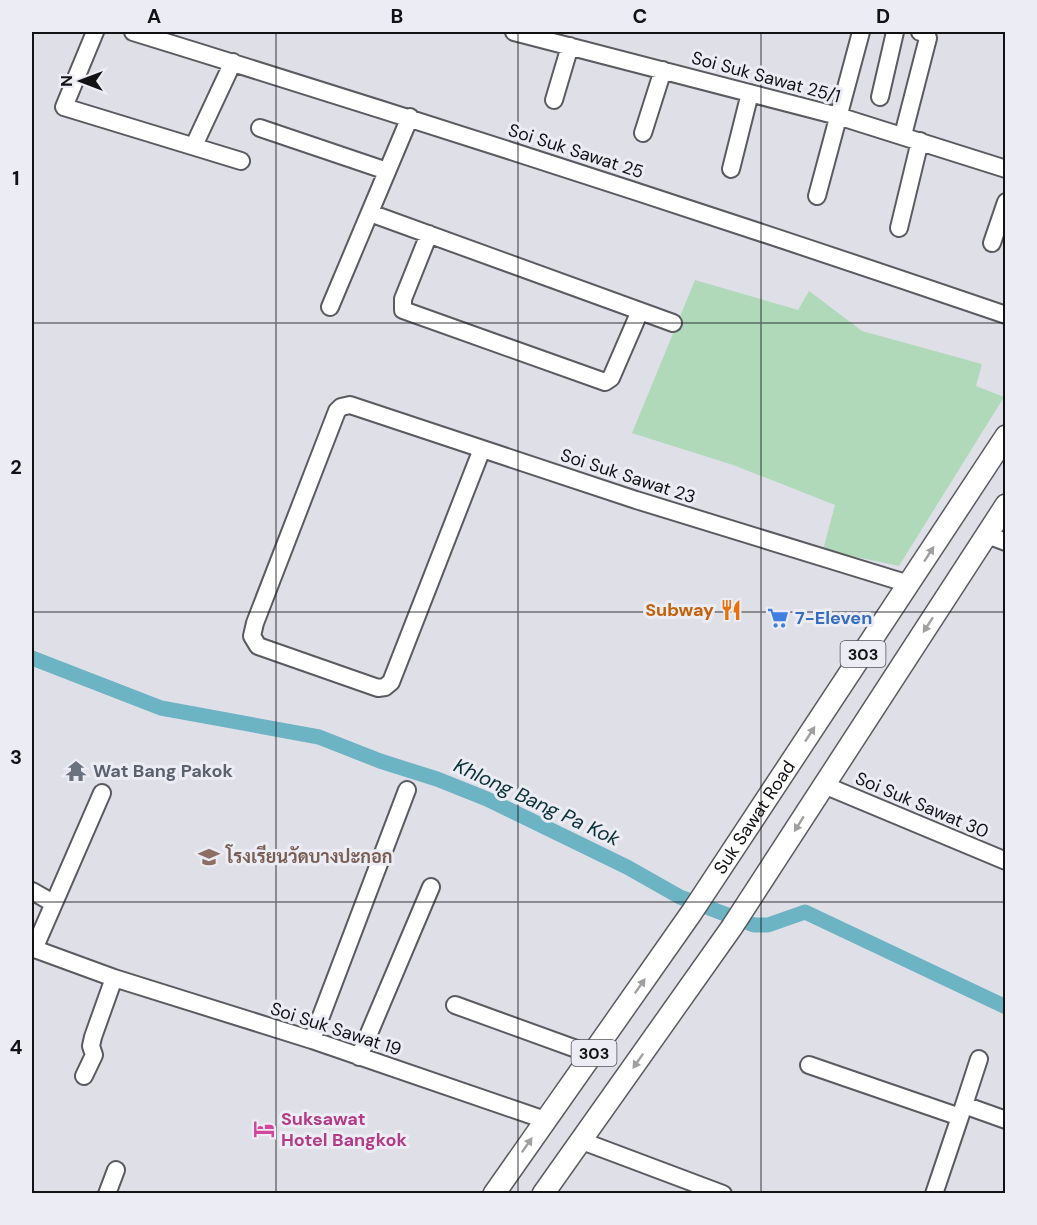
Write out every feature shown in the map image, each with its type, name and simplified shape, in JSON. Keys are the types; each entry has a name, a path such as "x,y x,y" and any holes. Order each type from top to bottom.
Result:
{"main road":[{"name":"Suk Sawat Road","path":"494,1194 692,912 1005,436"},
{"name":"303","path":"543,1194 732,927 824,785 996,538 1005,506"}],"street":[{"path":"95,32 64,107 241,161"},
{"name":"Soi Suk Sawat 25","path":"133,32 410,117 1005,315"},
{"name":"Soi Suk Sawat 25/1","path":"514,32 838,116 1005,169"},
{"path":"817,196 861,32"},
{"path":"880,97 896,32"},
{"path":"903,135 928,38 925,33 920,32"},
{"path":"554,100 570,46"},
{"path":"197,139 233,62"},
{"path":"643,133 663,70"},
{"path":"731,169 750,93"},
{"path":"330,307 410,117"},
{"path":"260,128 387,171"},
{"path":"899,228 921,141"},
{"path":"992,243 1005,202"},
{"path":"370,213 673,323"},
{"path":"429,234 403,299 403,310 457,330 605,382 611,378 640,311"},
{"name":"Soi Suk Sawat 23","path":"482,448 391,682 378,688 258,646 252,636 337,411 341,406 350,405 482,448 636,500 909,584"},
{"name":"Soi Suk Sawat 30","path":"824,785 1005,861"},
{"path":"312,1040 407,790"},
{"path":"33,948 102,793"},
{"path":"359,1057 431,887"},
{"path":"32,891 53,903"},
{"name":"Soi Suk Sawat 19","path":"33,948 114,978 312,1040 545,1120"},
{"path":"84,1076 94,1055 91,1046 93,1037 114,978"},
{"path":"455,1005 592,1055"},
{"path":"934,1194 979,1059"},
{"path":"809,1065 962,1111 1005,1120"},
{"path":"582,1140 723,1194"},
{"path":"106,1194 116,1170"}],"green space":[{"path":"695,280 798,310 809,291 862,331 982,364 976,386 1004,397 899,566 823,550 835,505 733,465 632,433"}],"waterway":[{"name":"Khlong Bang Pa Kok","path":"32,658 161,708 319,737 380,761 437,779 487,799 627,867 680,897 754,925 768,925 805,912 1006,1007"}],"place":[{"name":"Subway","path":"731,610"},
{"name":"7-Eleven","path":"778,618"},
{"name":"Wat Bang Pakok","path":"76,771"},
{"name":"โรงเรียนวัดบางปะกอก","path":"209,857"},
{"name":"Suksawat Hotel Bangkok","path":"264,1129"}]}
